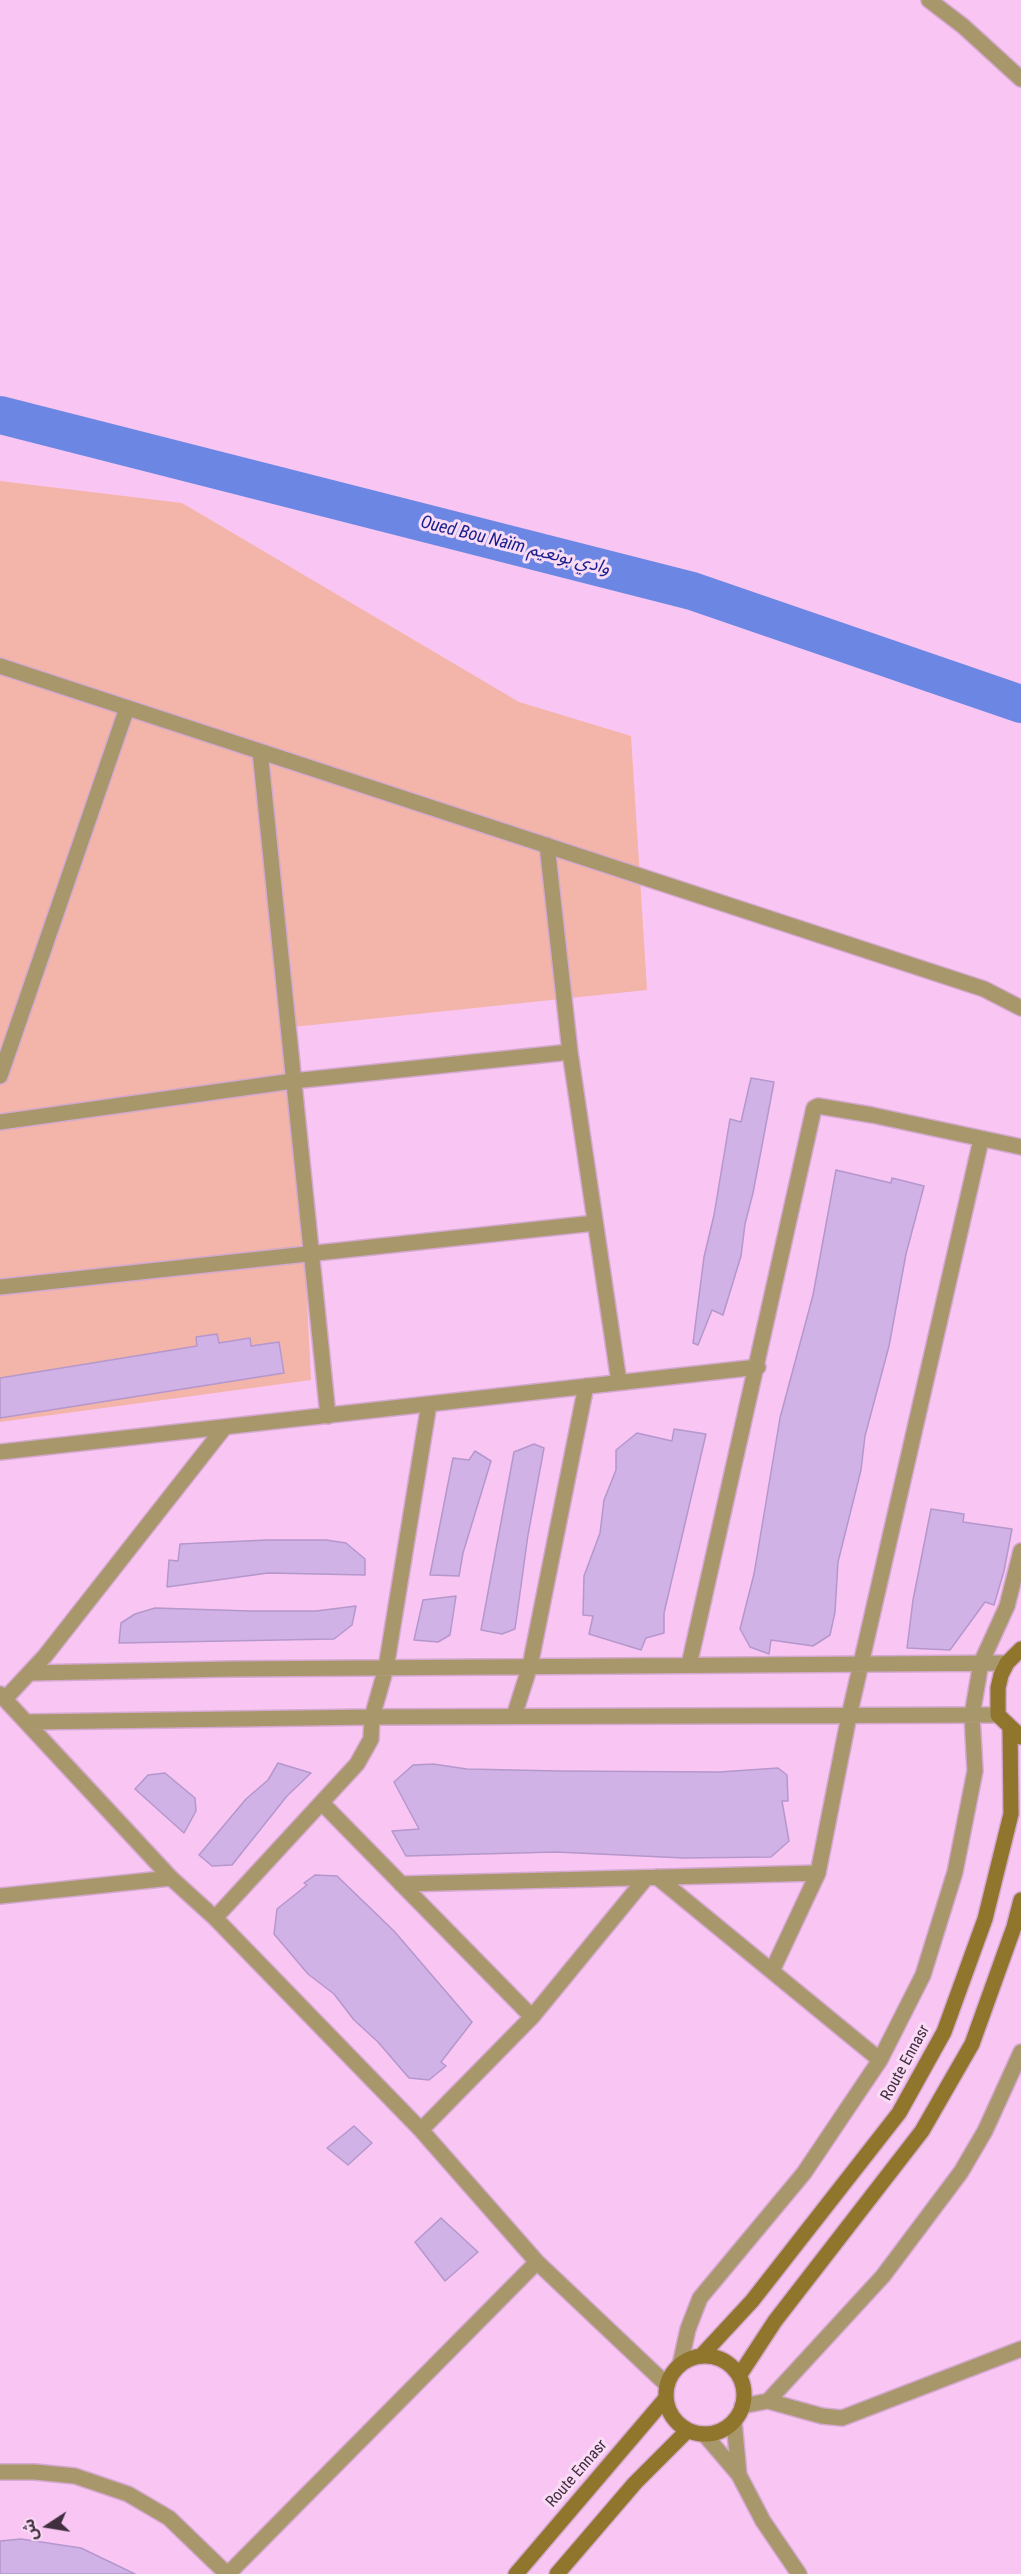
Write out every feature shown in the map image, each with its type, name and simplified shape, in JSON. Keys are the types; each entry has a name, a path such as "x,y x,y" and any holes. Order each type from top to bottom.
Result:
{"main road":[{"path":"1015,1732 998,1715 998,1688 1007,1663 1021,1649"},
{"name":"Route Ennasr","path":"701,2356 752,2301 899,2113 944,2032 985,1919 1011,1814 1015,1732"},
{"path":"739,2376 776,2321 922,2131 972,2044 1014,1927 1021,1900"},
{"path":"701,2356 714,2357 726,2362 739,2376 744,2391 742,2406 734,2421 717,2432 704,2434 688,2430 673,2417 667,2391 672,2374 680,2365 701,2356"},
{"name":"Route Ennasr","path":"516,2574 667,2391"},
{"path":"556,2574 635,2483 688,2430"}],"street":[{"path":"929,0 963,26 1021,79"},
{"path":"0,666 984,988 1021,1008"},
{"path":"0,1076 127,708"},
{"path":"260,751 327,1416"},
{"path":"547,845 570,1052 619,1382"},
{"path":"0,1122 293,1081 570,1052"},
{"path":"689,1665 815,1107 872,1115 1021,1148"},
{"path":"772,1971 818,1873 849,1716 981,1140"},
{"path":"0,1287 595,1223"},
{"path":"0,1452 758,1367"},
{"path":"514,1716 530,1666 586,1386"},
{"path":"215,1918 322,1803 364,1754 371,1739 372,1717 386,1668 429,1404"},
{"path":"224,1428 31,1673 2,1697 28,1722 171,1878 215,1918 421,2130 537,2262 667,2391"},
{"path":"680,2365 687,2329 700,2298 804,2173 880,2060 923,1975 955,1872 975,1771 972,1715 981,1663 1007,1606 1021,1551"},
{"path":"31,1673 530,1666 1007,1663"},
{"path":"28,1722 372,1717 998,1715"},
{"path":"322,1803 532,2017"},
{"path":"401,1884 818,1873"},
{"path":"0,1896 171,1878"},
{"path":"651,1878 772,1971 880,2060"},
{"path":"421,2130 532,2017 651,1878"},
{"path":"768,2401 883,2276 961,2172 985,2131 1021,2052"},
{"path":"0,2472 35,2472 75,2476 128,2494 169,2518 227,2574 537,2262"},
{"path":"742,2406 768,2401 822,2416 842,2418 1021,2349"},
{"path":"734,2421 739,2475"},
{"path":"704,2434 739,2475 763,2521 799,2574"}],"shaded area":[{"path":"0,481 182,503 519,702 631,736 647,990 293,1027 311,1380 0,1422"}],"building":[{"path":"751,1078 774,1082 745,1224 741,1256 723,1315 712,1310 698,1345 693,1343 704,1257 714,1215 730,1119 741,1122"},
{"path":"836,1170 891,1183 892,1178 924,1186 906,1254 889,1346 865,1436 861,1470 838,1562 835,1612 830,1635 813,1646 771,1640 769,1654 750,1647 740,1629 754,1574 780,1418 813,1295"},
{"path":"217,1334 219,1343 250,1338 251,1346 279,1342 284,1373 0,1418 0,1378 197,1346 196,1337"},
{"path":"674,1429 706,1434 664,1613 664,1633 646,1638 641,1650 589,1634 593,1616 583,1615 584,1576 600,1533 604,1500 616,1470 616,1450 637,1433 672,1441"},
{"path":"534,1444 544,1448 528,1535 515,1629 502,1634 481,1630 514,1452"},
{"path":"475,1451 491,1461 463,1553 459,1576 430,1575 453,1458 469,1460"},
{"path":"931,1509 964,1514 963,1522 1012,1529 1004,1571 994,1605 985,1602 950,1650 907,1648 913,1600"},
{"path":"326,1540 346,1543 365,1559 365,1575 268,1573 167,1587 169,1560 178,1561 180,1544"},
{"path":"456,1596 450,1635 438,1642 414,1640 423,1600"},
{"path":"356,1606 352,1625 334,1639 119,1643 121,1623 135,1614 155,1608 316,1611"},
{"path":"278,1763 311,1773 287,1796 232,1865 212,1866 199,1855 246,1799 268,1780"},
{"path":"433,1764 467,1769 559,1771 719,1772 778,1768 787,1775 788,1801 782,1801 789,1841 771,1857 684,1858 556,1852 406,1856 392,1831 419,1829 394,1782 413,1765"},
{"path":"165,1773 195,1798 196,1811 184,1833 135,1789 148,1775"},
{"path":"315,1875 337,1876 394,1931 472,2022 441,2062 446,2066 429,2080 409,2078 378,2042 354,2020 334,1994 308,1974 274,1934 277,1909 307,1885 304,1883"},
{"path":"354,2126 372,2143 348,2165 327,2148"},
{"path":"441,2218 478,2252 445,2281 415,2242"},
{"path":"21,2539 81,2548 135,2574 0,2574 0,2541"}],"waterway":[{"name":"Oued Bou Naïm وادي بونعيم","path":"0,415 692,591 1021,704"}]}
